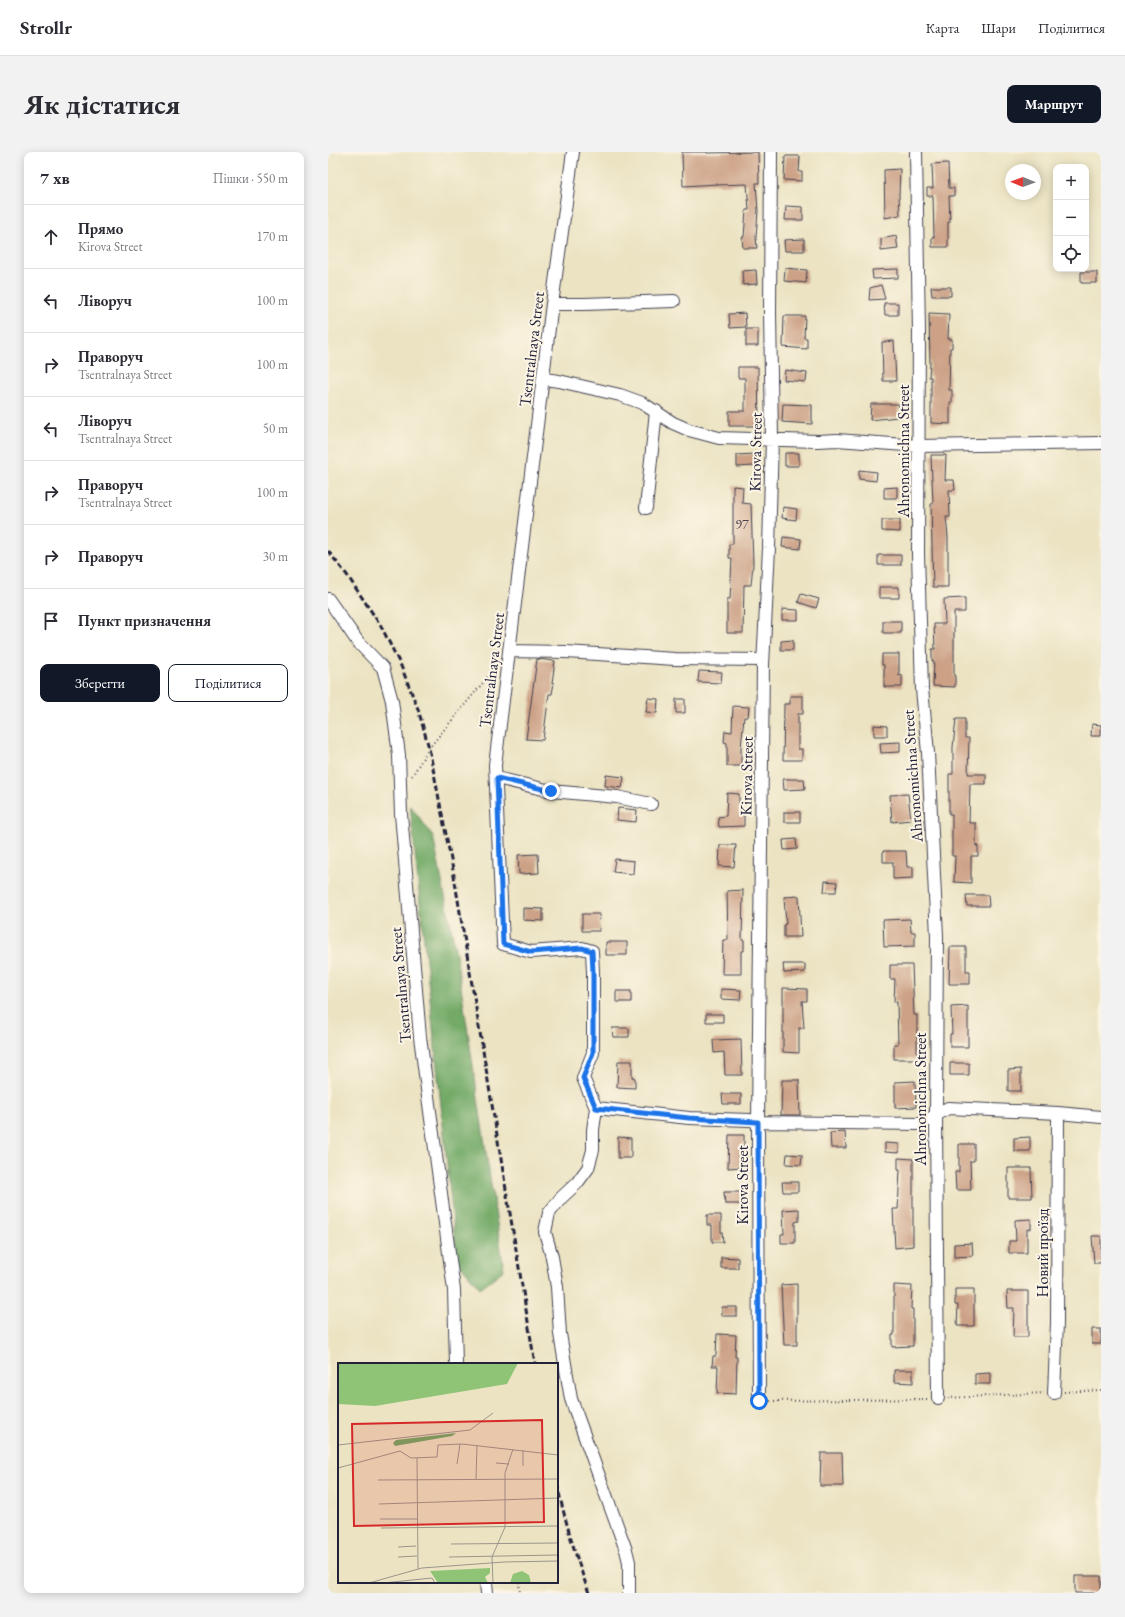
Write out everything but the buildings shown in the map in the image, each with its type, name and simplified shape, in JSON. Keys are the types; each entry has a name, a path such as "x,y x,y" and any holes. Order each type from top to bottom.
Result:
{"street":[{"name":"Tsentralnaya Street","path":"573,152 552,304 544,379 495,765 497,778 503,944 531,952 582,948 592,951 593,1053 583,1078 596,1108"},
{"name":"Kirova Street","path":"759,1401 758,1122 763,660 769,548 772,438 770,313 771,152"},
{"name":"Ahronomichna Street","path":"916,152 919,332 918,554 922,681 928,753 937,936 936,1114 938,1398"},
{"path":"552,304 674,300"},
{"path":"544,379 620,395 642,403 673,423 690,430 719,438 772,438 818,441 837,440 919,446 1101,443"},
{"path":"646,508 656,411"},
{"name":"Tsentralnaya Street","path":"328,599 358,642 383,668 392,701 399,755 401,814 420,1037 454,1290 456,1363"},
{"path":"509,651 566,652 676,659 763,660"},
{"path":"497,778 551,791 617,798 651,804"},
{"path":"629,1593 629,1562 626,1550 571,1399 560,1334 552,1257 545,1232 549,1213 561,1198 577,1183 588,1168 593,1150 593,1130 596,1108 689,1118 758,1122 921,1124 948,1108 1058,1113 1101,1117"},
{"name":"Новий проїзд","path":"1054,1393 1057,1323 1058,1113"},
{"path":"486,1583 487,1593"}],"path":[{"path":"411,778 429,748 509,651"},
{"path":"759,1401 938,1398 1101,1390"},
{"path":"519,1583 520,1593"}],"green space":[{"path":"410,805 433,836 455,947 504,1270 480,1288 457,1261"}],"railway":[{"path":"328,551 347,575 381,626 401,666 418,709 429,748 453,870 535,1363"},
{"path":"558,1488 571,1539 589,1593"}],"route":[{"path":"551,791 497,778 503,944 531,952 582,948 592,951 593,1053 583,1078 596,1108 689,1118 750,1120 758,1122 759,1401"}]}
